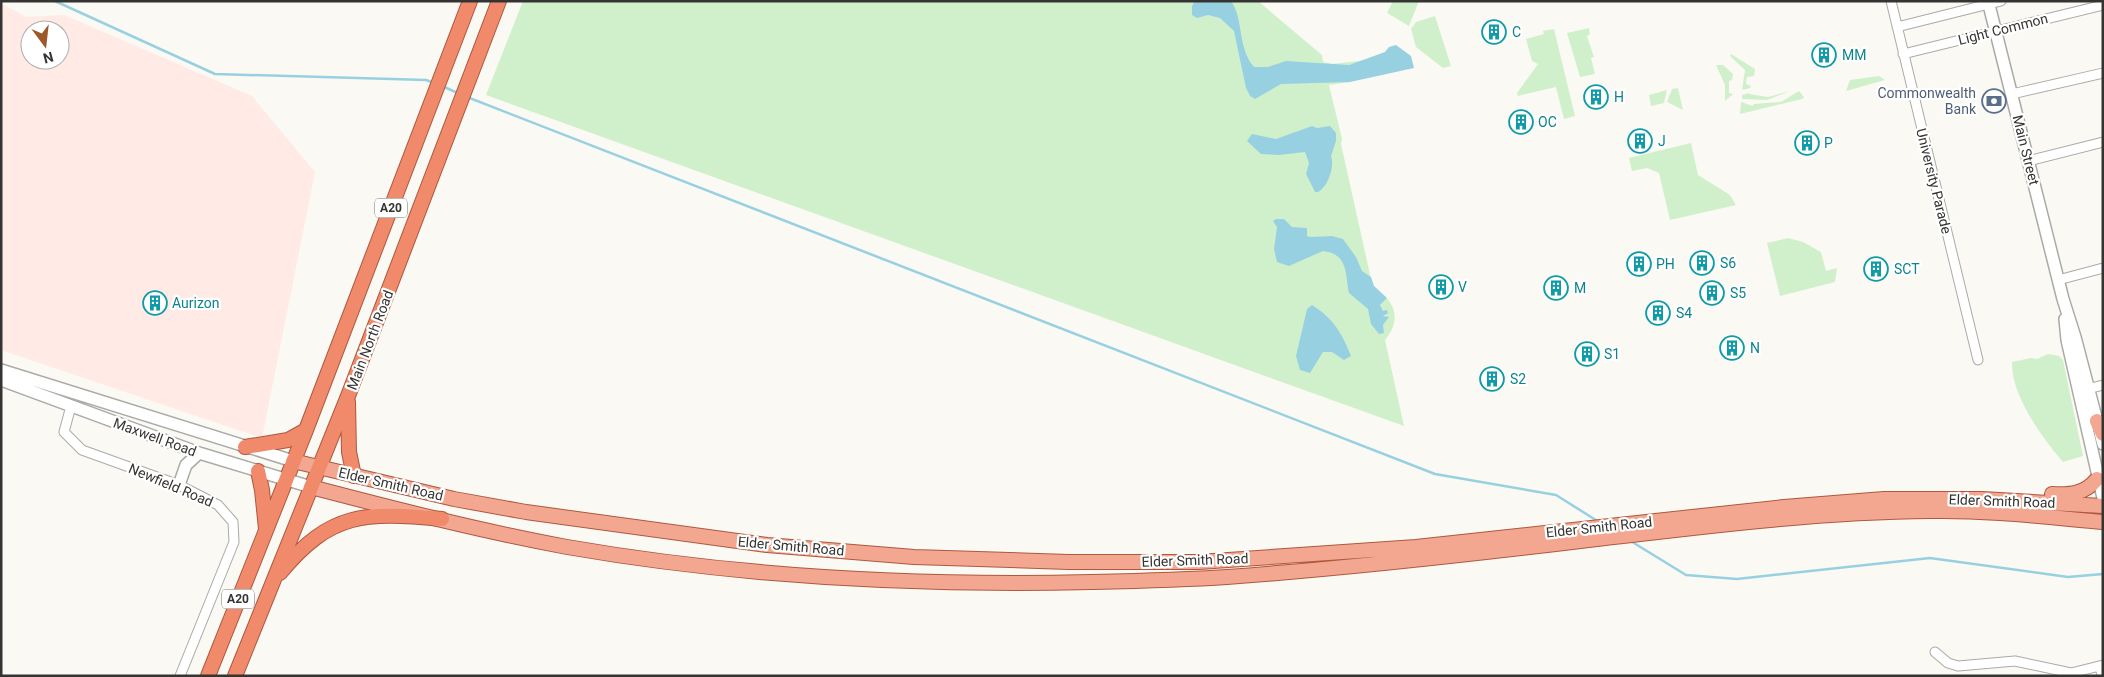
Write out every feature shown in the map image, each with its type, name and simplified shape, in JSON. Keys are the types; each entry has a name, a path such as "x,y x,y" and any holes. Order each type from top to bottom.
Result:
{"highway":[{"name":"Main North Road","path":"208,676 306,430 470,1"},
{"name":"Main North Road","path":"236,676 270,586 348,396 499,1"},
{"path":"348,396 349,452 354,476"},
{"path":"245,448 288,440 306,430"},
{"path":"258,471 266,530"},
{"path":"270,586 300,550 336,524 370,516 398,515 442,519"}],"main road":[{"path":"2096,421 2103,434"},
{"name":"Elder Smith Road","path":"293,461 354,476 526,512 767,545 914,557 1069,562 1218,561 1416,548 1585,529 1632,529 1834,514 1934,511 2010,514 2103,522"},
{"path":"1884,499 1974,490 2066,495 2086,489 2097,479"},
{"name":"Elder Smith Road","path":"311,486 442,519 565,546 759,572 888,582 1043,583 1224,577 1370,564 1598,539 1632,529 1884,499 1982,499 2103,506"},
{"path":"1015,560 1026,566 1043,583 1051,573 1069,562"}],"street":[{"name":"University Parade","path":"1891,1 1978,360"},
{"name":"Light Common","path":"1896,27 2001,1"},
{"name":"Main Street","path":"1989,3 2063,300 2076,337 2097,479 2103,498"},
{"name":"Light Common","path":"1903,54 2103,5"},
{"path":"2012,94 2103,73"},
{"path":"2028,161 2103,142"},
{"path":"2058,280 2103,268"},
{"name":"Maxwell Road","path":"1,370 245,448 293,461"},
{"name":"Maxwell Road","path":"1,380 199,453 311,486"},
{"path":"2083,390 2103,385"},
{"name":"Main Street","path":"2083,390 2103,444"},
{"path":"70,406 77,394"},
{"name":"Newfield Road","path":"70,406 64,432 82,450 179,486 218,504 233,522 234,542 180,676"},
{"path":"153,436 159,420"},
{"path":"179,486 186,465 199,453"},
{"path":"1935,652 1952,665 2015,661 2058,673 2072,673 2101,665 2102,676"}],"shaded area":[{"path":"1,3 26,17 64,15 252,96 315,172 262,438 1,350"}],"green space":[{"path":"523,1 1258,1 1322,55 1323,62 1332,64 1367,60 1349,65 1324,65 1328,82 1350,82 1329,85 1383,333 1383,325 1388,317 1381,316 1383,311 1379,306 1387,298 1395,314 1394,325 1385,340 1404,426 486,95"},
{"path":"1393,1 1419,1 1409,26 1387,13"},
{"path":"1435,16 1451,66 1443,68 1416,47 1411,29 1416,22"},
{"path":"1589,28 1590,34 1587,36 1594,57 1591,58 1595,74 1580,77 1567,33"},
{"path":"1554,29 1575,116 1564,119 1556,87 1518,96 1517,93 1538,64 1532,61 1526,39 1544,34 1543,31"},
{"path":"1731,54 1755,69 1754,76 1747,77 1746,84 1751,86 1750,88 1742,90 1745,70 1730,56"},
{"path":"1716,65 1723,65 1733,74 1732,80 1729,81 1729,93 1733,94 1725,101 1725,85"},
{"path":"1879,76 1885,80 1846,91 1850,80"},
{"path":"1678,88 1683,110 1667,102 1672,89"},
{"path":"1667,90 1664,103 1651,106 1649,95"},
{"path":"1790,91 1767,100 1742,99 1742,95 1749,93 1768,97"},
{"path":"1799,91 1804,97 1802,99 1740,114 1741,102 1753,106 1754,104 1781,102"},
{"path":"1691,143 1698,175 1730,195 1736,205 1670,220 1659,173 1647,168 1632,171 1629,158"},
{"path":"1788,238 1803,242 1821,252 1826,271 1837,268 1835,282 1780,296 1767,243"},
{"path":"2048,354 2059,356 2063,360 2083,456 2063,462 2029,415 2022,402 2013,375 2012,362 2031,358 2037,359"}],"water":[{"path":"1195,1 1231,1 1238,16 1245,51 1254,67 1268,67 1286,61 1349,65 1385,52 1389,47 1396,45 1411,56 1414,68 1350,82 1281,84 1255,99 1250,96 1246,88 1234,31 1220,18 1208,15 1197,18 1192,15 1192,6"},
{"path":"1312,126 1317,128 1330,126 1336,133 1336,141 1331,156 1330,176 1325,186 1318,192 1315,192 1306,174 1309,163 1305,152 1279,155 1261,154 1247,141 1252,134 1276,139"},
{"path":"1284,219 1292,227 1307,228 1307,236 1310,237 1332,236 1343,239 1356,257 1362,271 1371,277 1374,286 1387,298 1380,305 1383,311 1387,310 1388,313 1383,316 1389,317 1383,325 1384,333 1379,334 1371,324 1368,309 1349,293 1344,266 1337,256 1323,251 1289,266 1277,262 1274,249 1277,227 1273,221"},
{"path":"1312,305 1326,315 1336,327 1351,356 1344,360 1332,352 1323,352 1310,373 1300,370 1296,356 1307,309"}],"waterway":[{"path":"55,1 215,74 426,80 434,83"},
{"path":"442,86 460,94"},
{"path":"467,97 1435,474 1556,495 1599,522"},
{"path":"1629,540 1686,575 1737,579 1930,558 2068,577 2103,574"}],"place":[{"name":"C","path":"1494,32"},
{"name":"MM","path":"1824,55"},
{"name":"H","path":"1596,97"},
{"name":"Commonwealth Bank","path":"1994,101"},
{"name":"OC","path":"1521,122"},
{"name":"J","path":"1640,141"},
{"name":"P","path":"1807,143"},
{"name":"S6","path":"1702,263"},
{"name":"PH","path":"1639,264"},
{"name":"SCT","path":"1876,269"},
{"name":"V","path":"1441,287"},
{"name":"M","path":"1556,288"},
{"name":"S5","path":"1712,293"},
{"name":"Aurizon","path":"155,303"},
{"name":"S4","path":"1658,313"},
{"name":"N","path":"1732,348"},
{"name":"S1","path":"1587,354"},
{"name":"S2","path":"1492,379"}]}
